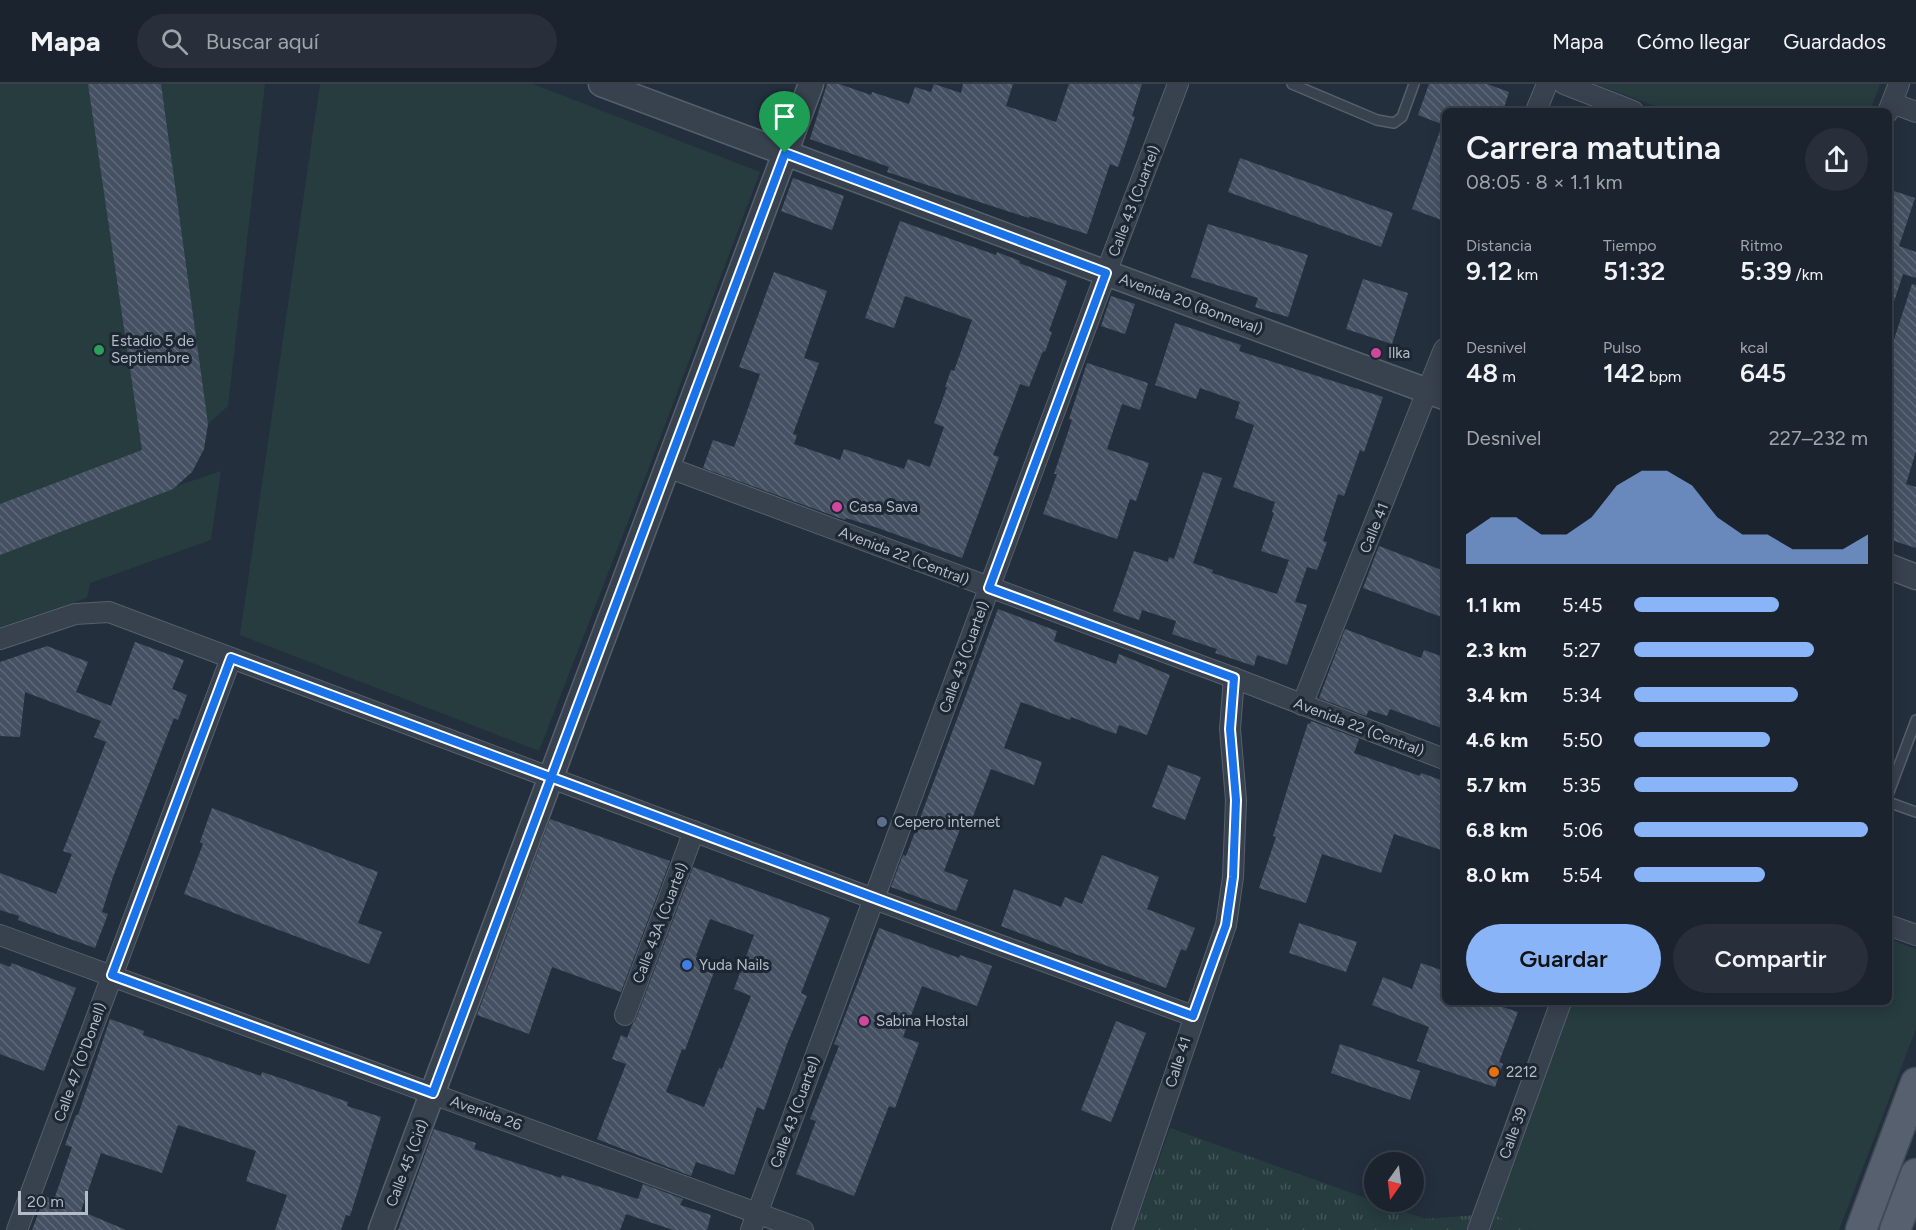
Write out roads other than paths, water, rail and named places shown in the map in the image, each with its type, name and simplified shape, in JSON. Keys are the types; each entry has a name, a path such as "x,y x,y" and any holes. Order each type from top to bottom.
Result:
{"main road":[{"path":"1861,1230 1916,1083"},
{"path":"1895,1230 1916,1174"}],"street":[{"name":"Avenida 20 (Bonneval)","path":"601,84 1436,394"},
{"name":"Calle 45 (Cid)","path":"381,1230 811,84"},
{"name":"Calle 43 (Cuartel)","path":"754,1222 1178,84"},
{"path":"1537,108 1547,84"},
{"path":"1564,84 1625,108"},
{"path":"1899,84 1890,107 1916,112"},
{"name":"Calle 41","path":"1302,705 1436,394 1442,361"},
{"name":"Avenida 22 (Central)","path":"668,467 1234,678 1442,758"},
{"path":"1892,567 1916,576"},
{"path":"0,639 84,612 109,612 1193,1016"},
{"name":"Calle 47 (O'Donell)","path":"17,1230 231,658"},
{"name":"Calle 41","path":"1122,1230 1193,1016 1226,925 1233,877 1236,800 1230,729 1234,678"},
{"name":"Calle 43A (Cuartel)","path":"625,1015 694,831"},
{"path":"1892,926 1916,935"},
{"name":"Avenida 26","path":"0,935 433,1093 754,1222 803,1230"},
{"name":"Calle 39","path":"1478,1230 1560,1005"}],"lane":[{"path":"1292,84 1377,120 1394,123 1402,117 1414,84"},
{"path":"1892,784 1916,720"},
{"path":"1892,803 1916,812"}],"place":[{"name":"Estadio 5 de Septiembre","path":"99,350"},
{"name":"Ilka","path":"1376,353"},
{"name":"Casa Sava","path":"837,507"},
{"name":"Cepero internet","path":"882,822"},
{"name":"Yuda Nails","path":"687,965"},
{"name":"Sabina Hostal","path":"864,1021"},
{"name":"2212","path":"1494,1072"}]}
